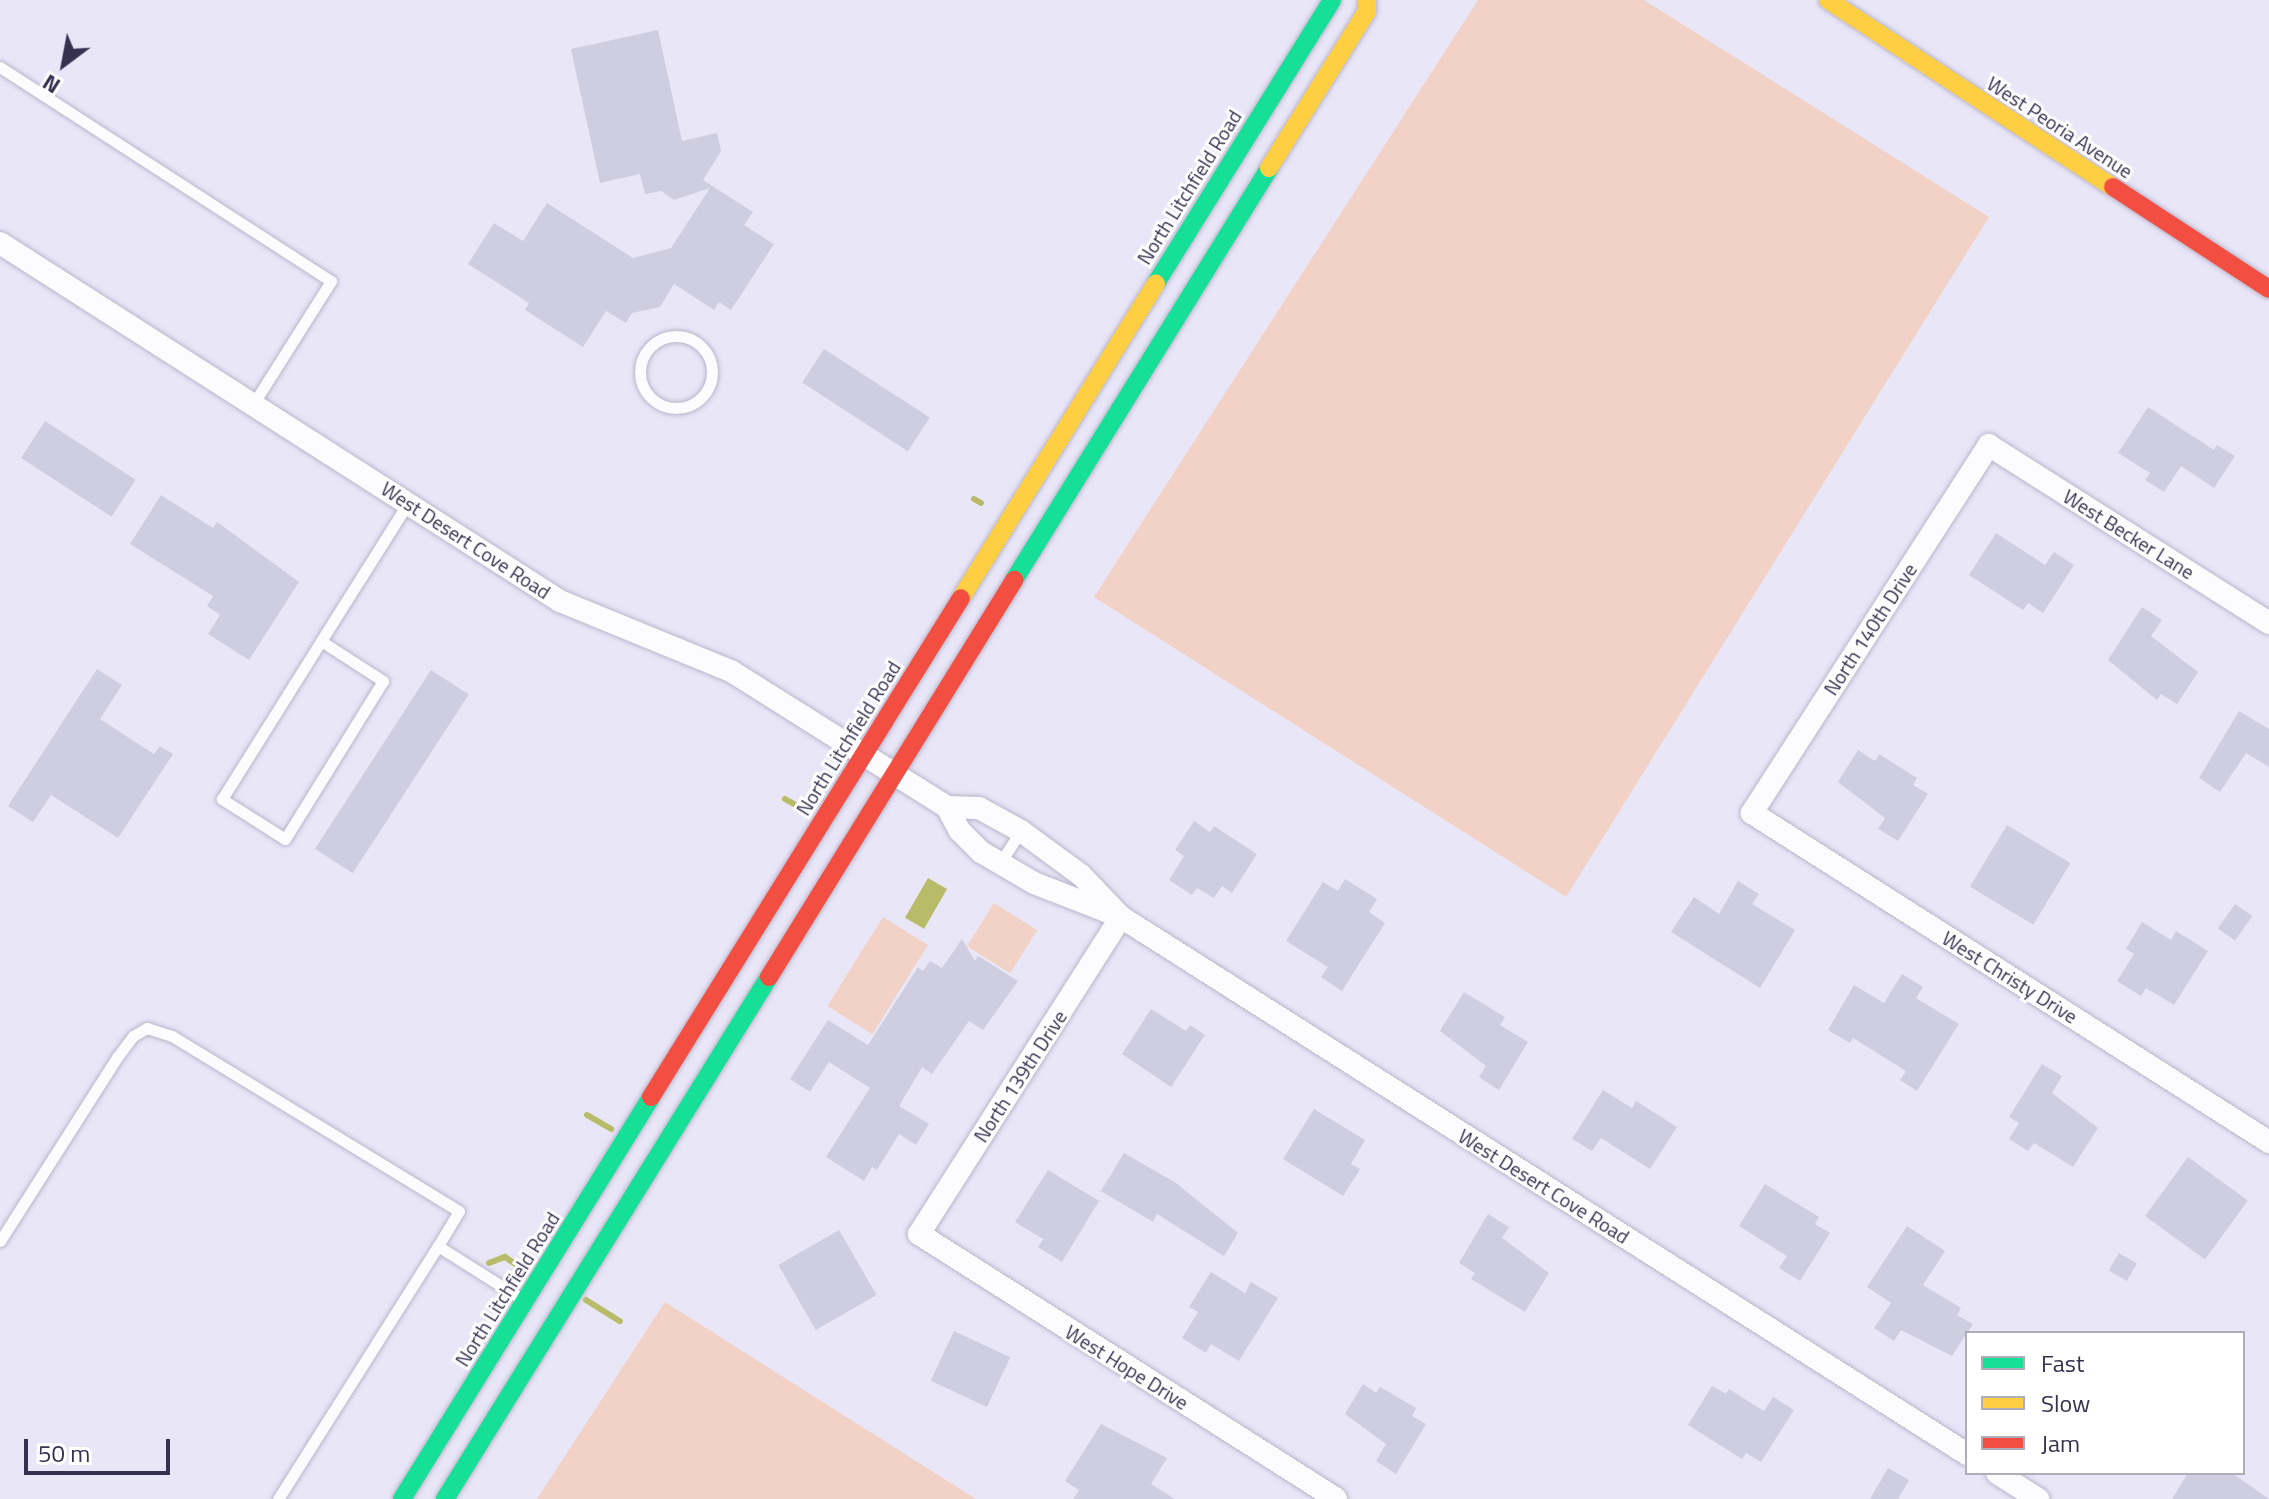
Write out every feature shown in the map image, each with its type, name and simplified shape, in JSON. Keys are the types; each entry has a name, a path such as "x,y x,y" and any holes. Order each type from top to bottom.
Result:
{"main road":[{"name":"North Litchfield Road","path":"402,1499 1332,0"},
{"path":"445,1499 1367,11 1367,0"},
{"name":"West Peoria Avenue","path":"1828,0 2269,289"},
{"path":"1054,518 1052,492 1088,430 1080,405"},
{"path":"429,1499 526,1338 526,1301"}],"street":[{"name":"West Desert Cove Road","path":"0,243 578,610 717,663 947,807 960,831 1000,863 1064,897 1121,917 1965,1453"},
{"name":"West Becker Lane","path":"1989,445 2269,623"},
{"name":"North 140th Drive","path":"1752,813 1989,445"},
{"name":"West Desert Cove Road","path":"947,807 979,808 1021,831 1081,875 1121,917"},
{"name":"West Christy Drive","path":"1752,813 2269,1142"},
{"name":"North 139th Drive","path":"919,1234 1121,917"},
{"name":"West Hope Drive","path":"919,1234 1336,1499"},
{"path":"2000,1475 2038,1499"}],"lane":[{"path":"0,67 331,281 254,403"},
{"path":"663,338 698,343 711,363 710,387 694,404 670,408 643,387 640,364 663,338"},
{"path":"321,641 383,681 285,839 222,799 321,641 408,503"},
{"path":"1000,863 1021,831"},
{"path":"0,1241 118,1056 133,1036 147,1028 172,1036 459,1211 278,1499"},
{"path":"438,1246 526,1301"}],"shaded area":[{"path":"1478,0 1644,0 1989,217 1566,897 1094,597"},
{"path":"928,878 947,889 924,929 905,918"},
{"path":"994,903 1037,930 1010,973 967,946"},
{"path":"883,917 928,945 872,1034 827,1006"},
{"path":"665,1302 976,1499 537,1499"}],"building":[{"path":"658,30 682,141 717,133 721,151 703,180 753,212 744,225 774,244 731,310 719,302 714,310 674,284 660,307 632,313 626,323 606,311 583,347 525,310 529,303 468,264 494,223 523,241 547,203 633,258 671,248 710,188 674,200 661,191 645,194 640,174 600,183 571,49"},
{"path":"824,349 930,418 908,451 802,383"},
{"path":"2148,407 2214,450 2217,445 2235,456 2214,488 2181,466 2164,492 2145,480 2150,473 2118,453"},
{"path":"45,421 136,480 112,517 21,458"},
{"path":"161,495 213,528 217,522 299,582 249,660 208,634 220,615 207,606 213,596 130,544"},
{"path":"1996,533 2045,565 2054,552 2074,565 2043,613 2028,603 2023,610 1969,575"},
{"path":"2142,607 2162,620 2151,636 2198,672 2177,704 2161,694 2157,700 2108,660"},
{"path":"97,669 122,685 100,719 154,754 160,746 173,754 118,838 51,795 33,822 8,806"},
{"path":"431,670 469,695 353,873 315,849"},
{"path":"2239,711 2269,729 2269,767 2246,753 2220,792 2199,778"},
{"path":"1858,750 1875,761 1879,754 1917,778 1913,785 1928,794 1898,841 1878,829 1885,818 1838,782"},
{"path":"1194,821 1210,832 1214,826 1257,854 1232,893 1222,886 1214,898 1197,888 1192,895 1169,880 1184,856 1175,850"},
{"path":"2007,825 2070,863 2033,925 1970,887"},
{"path":"1345,879 1377,899 1369,912 1385,923 1342,991 1321,977 1328,967 1286,941 1323,882 1338,891"},
{"path":"1738,881 1759,894 1752,904 1795,930 1760,988 1671,932 1694,897 1719,914"},
{"path":"2235,904 2252,916 2235,941 2218,929"},
{"path":"2142,922 2171,940 2176,931 2208,951 2174,1005 2146,988 2141,996 2117,981 2134,954 2126,949"},
{"path":"962,939 975,961 978,956 1018,981 983,1030 969,1021 932,1074 922,1067 899,1106 929,1124 916,1145 899,1134 877,1170 872,1167 864,1181 826,1157 870,1088 829,1062 810,1092 790,1079 828,1020 868,1045 918,967 923,971 930,961 942,968"},
{"path":"1902,974 1923,987 1916,998 1959,1024 1917,1091 1900,1080 1906,1071 1853,1038 1850,1043 1828,1030 1854,985 1884,1003"},
{"path":"1464,992 1505,1017 1500,1025 1528,1042 1499,1090 1479,1077 1486,1066 1440,1031"},
{"path":"1151,1009 1186,1031 1190,1025 1205,1035 1171,1087 1122,1054"},
{"path":"2042,1064 2062,1076 2052,1093 2098,1128 2073,1167 2034,1143 2028,1151 2009,1139 2019,1123 2009,1117"},
{"path":"1603,1090 1632,1108 1636,1101 1677,1127 1650,1169 1601,1138 1592,1151 1572,1139"},
{"path":"1314,1109 1365,1140 1351,1164 1360,1169 1343,1196 1283,1159"},
{"path":"1124,1153 1176,1183 1238,1233 1224,1256 1157,1214 1153,1222 1101,1191"},
{"path":"2188,1157 2248,1200 2205,1260 2145,1216"},
{"path":"1048,1170 1099,1201 1062,1262 1038,1247 1043,1239 1015,1222"},
{"path":"1765,1184 1819,1217 1815,1224 1830,1233 1800,1281 1779,1268 1787,1256 1739,1226"},
{"path":"1488,1214 1509,1227 1502,1238 1549,1273 1525,1312 1471,1279 1475,1273 1459,1263"},
{"path":"1907,1226 1945,1251 1923,1285 1961,1308 1957,1315 1973,1324 1965,1331 1952,1356 1901,1330 1894,1341 1874,1328 1891,1303 1867,1287"},
{"path":"839,1230 876,1295 816,1330 778,1265"},
{"path":"2119,1253 2137,1264 2127,1281 2109,1270"},
{"path":"1211,1272 1245,1293 1251,1282 1278,1298 1239,1361 1211,1344 1206,1353 1182,1338 1198,1312 1189,1307"},
{"path":"954,1331 1010,1357 987,1407 931,1381"},
{"path":"1363,1384 1376,1393 1380,1387 1416,1408 1412,1416 1426,1424 1396,1474 1376,1461 1386,1444 1345,1414"},
{"path":"1712,1386 1726,1394 1729,1389 1764,1411 1773,1397 1794,1410 1761,1462 1746,1453 1742,1459 1688,1425"},
{"path":"1101,1424 1167,1458 1151,1484 1175,1499 1073,1499 1079,1490 1065,1481"},
{"path":"1888,1468 1909,1480 1898,1499 1870,1499"},
{"path":"2187,1475 2235,1475 2269,1499 2172,1499"}],"waterway":[{"path":"974,499 981,503"},
{"path":"785,799 807,811"},
{"path":"587,1115 611,1129"},
{"path":"489,1263 505,1257 517,1265"},
{"path":"586,1300 620,1321"}],"traffic: fast":[{"path":"1156,283 1332,0"},
{"path":"1014,580 1269,168"},
{"path":"445,1499 769,977"},
{"path":"402,1499 651,1097"}],"traffic: slow":[{"path":"1269,168 1367,11 1367,0"},
{"path":"1828,0 2113,187"},
{"path":"961,598 1156,283"}],"traffic: jam":[{"path":"2113,187 2269,289"},
{"path":"769,977 1014,580"},
{"path":"651,1097 961,598"}]}
